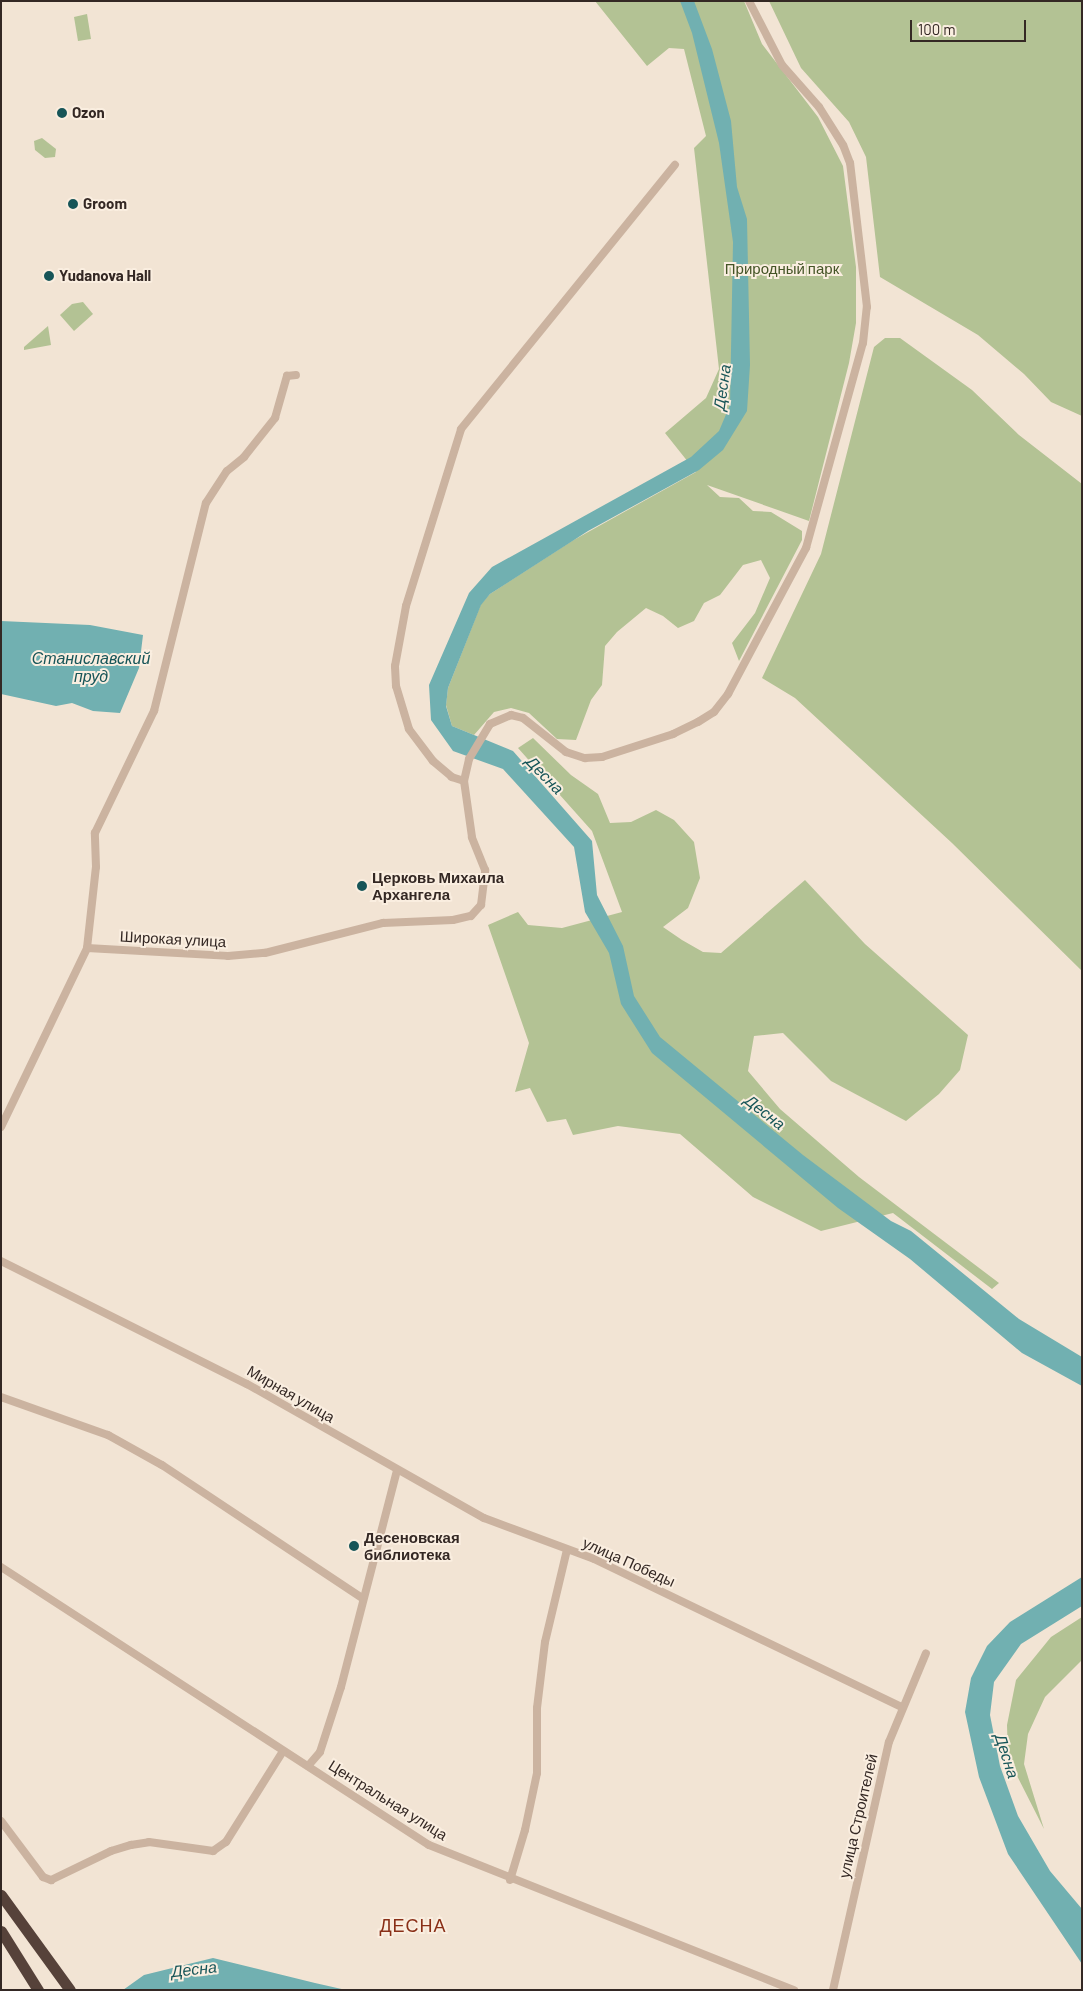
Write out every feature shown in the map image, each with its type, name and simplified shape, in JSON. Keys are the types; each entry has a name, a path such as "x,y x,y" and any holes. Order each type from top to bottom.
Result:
{"highway":[{"path":"1,1896 70,1990"},
{"path":"1,1931 38,1990"}],"street":[{"path":"674,165 461,429 406,606 395,666 396,686 409,728 433,761 452,777 464,781 470,759 490,724 512,715 523,718 566,752 585,758 602,757 638,746 698,722 714,712 728,694 806,548 863,343 867,307 850,164 843,145 819,107 782,65 749,1"},
{"path":"1,1127 87,948 96,867 95,833 154,711 206,503 227,472 244,457 275,418 287,376 296,375"},
{"name":"Широкая улица","path":"87,948 228,956 265,952 383,923 453,920 471,916 481,905 486,888 485,870 468,816 464,781"},
{"name":"Мирная улица","path":"1,1261 247,1384 397,1471 484,1518 567,1550"},
{"path":"1,1397 108,1436 162,1465 362,1598"},
{"path":"308,1766 320,1752 329,1724 362,1598 388,1518 397,1471"},
{"name":"улица Победы","path":"510,1880 525,1830 536,1773 537,1708 544,1651 567,1550 594,1559 901,1707"},
{"name":"Центральная улица","path":"1,1567 428,1845 510,1880 794,1990"},
{"name":"улица Строителей","path":"833,1990 890,1742 901,1707 926,1653"},
{"path":"1,1821 43,1878 50,1880 111,1850 131,1845 149,1842 213,1851 226,1842 283,1752"}],"green space":[{"name":"Природный парк","path":"595,1 744,1 762,44 818,117 843,166 856,267 856,323 849,363 809,521 707,485 720,497 739,498 753,511 771,512 802,531 802,540 739,661 732,643 755,613 770,578 761,560 743,565 720,595 704,603 694,621 678,628 663,616 646,608 617,632 605,646 602,685 591,700 576,740 557,739 529,713 511,708 494,712 474,735 452,726 446,705 448,688 481,604 490,594 572,541 696,472 665,433 706,398 719,369 694,148 706,136 684,49 669,48 647,66"},
{"path":"769,1 1082,1 1082,416 1051,402 1024,374 978,335 880,277 866,157 849,122 801,68"},
{"path":"87,14 91,39 78,41 74,17"},
{"path":"42,138 56,149 55,157 45,158 35,150 34,141"},
{"path":"83,302 93,314 74,331 60,315 72,304"},
{"path":"48,326 51,345 24,350 24,347"},
{"path":"885,338 900,338 972,390 1019,435 1082,484 1082,971 952,843 795,698 762,678 821,554 874,347"},
{"path":"533,738 571,775 598,794 610,823 631,822 656,810 674,820 694,842 700,878 688,908 663,927 682,940 703,952 721,953 805,880 865,944 968,1035 960,1070 939,1094 906,1121 831,1081 783,1033 754,1036 748,1071 780,1109 859,1177 999,1283 992,1289 893,1213 821,1231 753,1197 680,1134 618,1126 573,1135 566,1119 547,1122 530,1088 515,1092 529,1043 488,925 518,912 528,925 562,928 622,912 592,831 518,748"},
{"path":"1082,1617 1082,1660 1045,1697 1028,1734 1024,1764 1044,1829 1008,1758 1007,1725 1016,1680 1051,1637"}],"water":[{"path":"680,1 694,1 712,49 731,121 737,187 747,219 750,365 747,411 723,450 699,470 588,531 490,594 481,605 448,688 446,706 452,726 513,751 592,841 597,895 623,946 634,996 660,1037 803,1155 891,1221 911,1231 1019,1319 1082,1357 1082,1386 1022,1353 910,1259 838,1208 652,1053 621,1004 609,953 585,912 574,847 503,769 453,751 431,720 429,685 469,593 492,567 691,457 719,431 730,405 733,242 719,143 692,33"},
{"name":"Станиславский пруд","path":"1,621 90,625 143,635 139,668 120,713 93,711 72,703 56,706 1,694"},
{"path":"1082,1577 1082,1606 1021,1644 994,1682 990,1715 1000,1766 1018,1816 1050,1871 1082,1909 1082,1964 1008,1854 979,1777 965,1712 971,1678 987,1646 1010,1622"},
{"name":"Десна","path":"213,1958 346,1990 123,1990 144,1975"}],"place":[{"name":"Ozon","path":"62,113"},
{"name":"Groom","path":"73,204"},
{"name":"Yudanova Hall","path":"49,276"},
{"name":"Церковь Михаила Архангела","path":"362,886"},
{"name":"Десеновская библиотека","path":"354,1546"}],"district":[{"name":"ДЕСНА","path":"413,1925"}]}
